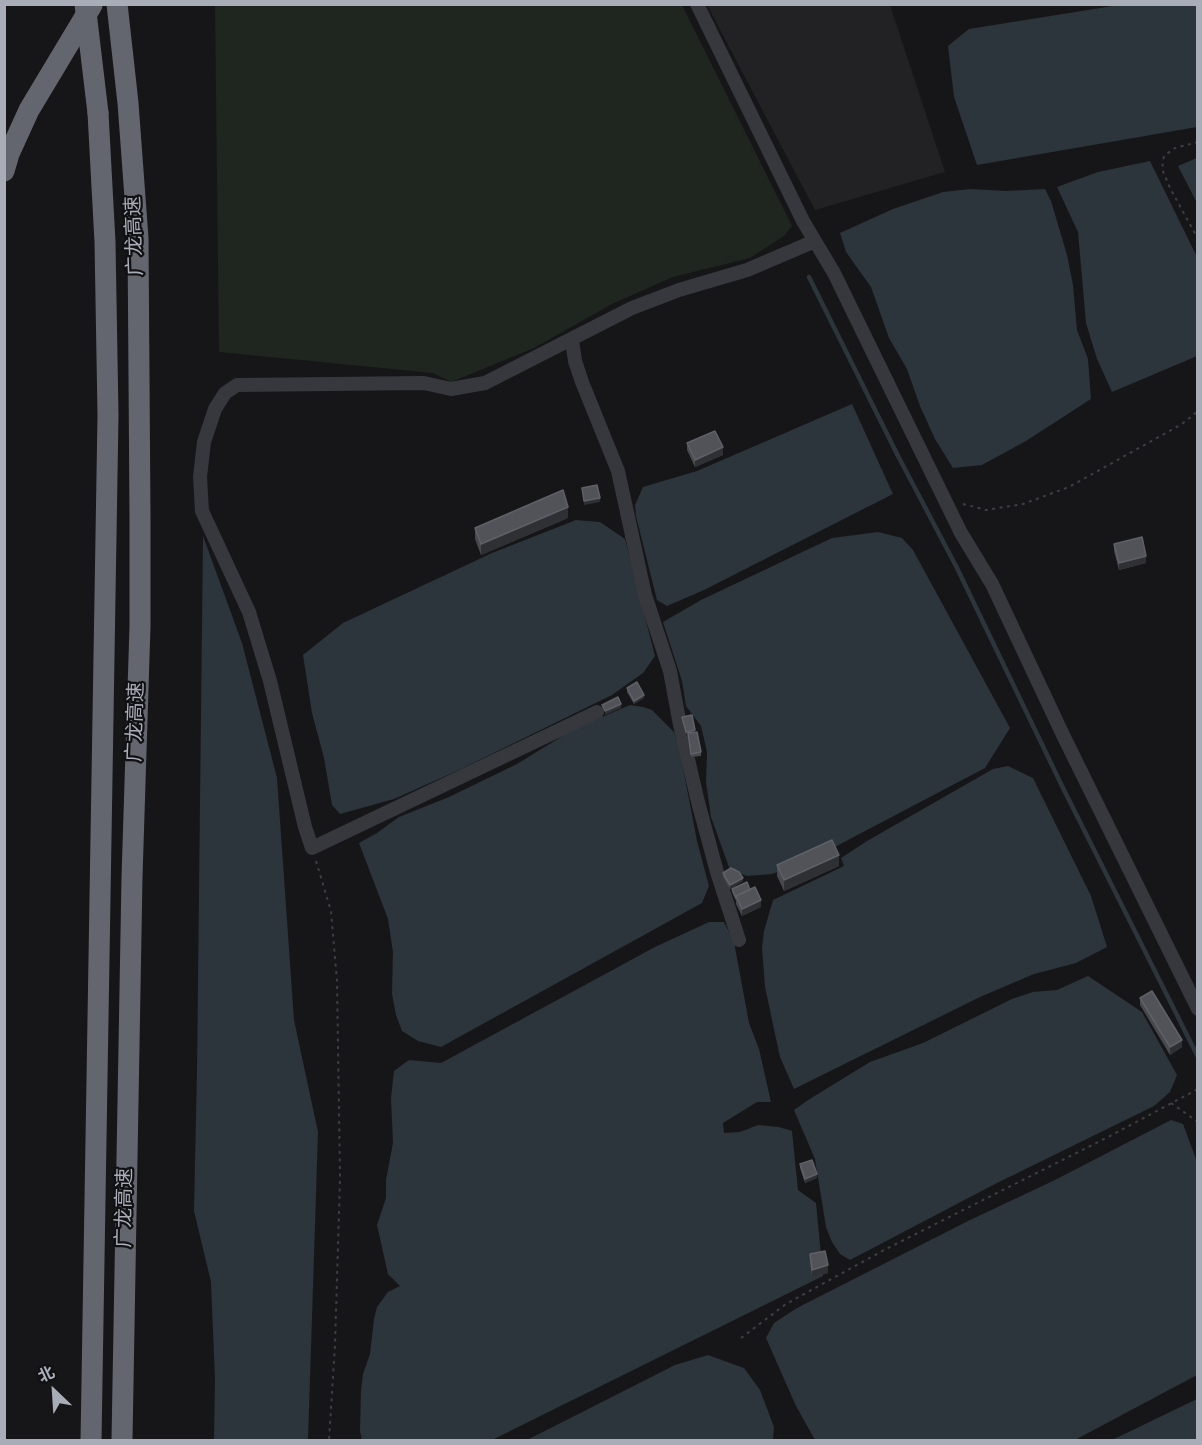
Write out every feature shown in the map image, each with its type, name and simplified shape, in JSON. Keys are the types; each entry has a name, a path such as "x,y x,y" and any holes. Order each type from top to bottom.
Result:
{"highway":[{"name":"广龙高速","path":"85,4 98,114 105,242 108,416 91,1440"},
{"path":"4,171 9,154 29,110 92,4"},
{"name":"广龙高速","path":"117,4 128,103 138,238 140,626 132,888 122,1440"}],"lane":[{"path":"697,4 803,221 834,273 961,533 992,584 1062,735 1197,1009"},
{"path":"597,712 312,848 255,630 249,612 202,511 200,477 204,442 215,409 225,393 237,385 424,383 451,389 485,383 632,308 679,290 747,270 814,241"},
{"path":"572,340 575,361 582,382 618,471 645,596 670,671 698,802 739,940"}],"path":[{"path":"1197,142 1175,148 1164,156 1162,169 1197,239"},
{"path":"942,492 964,504 986,510 1023,504 1069,487 1182,423 1197,411"},
{"path":"312,848 331,911 337,981 340,1178 335,1345 329,1440"},
{"path":"741,1338 786,1304 886,1249 1110,1136 1197,1089"},
{"path":"1171,1103 1197,1122"}],"shaded area":[{"path":"215,5 682,5 792,226 784,236 750,258 673,277 612,304 534,348 451,382 433,373 219,352"},
{"path":"707,5 890,5 945,172 815,210"},
{"path":"1119,5 1197,5 1197,127 977,165 954,97 948,46 969,29"},
{"path":"1197,158 1197,203 1178,166"},
{"path":"1150,161 1197,257 1197,356 1112,392 1097,359 1086,323 1078,232 1057,187 1098,172"},
{"path":"970,189 1007,191 1045,189 1051,201 1067,255 1073,285 1077,330 1088,359 1091,399 1026,441 982,465 953,468 935,439 907,369 889,338 871,287 846,252 840,233 893,209 943,192"},
{"path":"852,404 893,494 704,590 667,606 657,600 636,516 635,505 643,487 697,471"},
{"path":"576,520 600,522 625,539 655,656 643,673 612,695 459,770 394,799 340,814 332,805 324,758 312,713 303,655 343,623 492,553"},
{"path":"878,532 902,538 913,550 1010,728 985,768 810,860 772,874 747,876 730,870 711,817 706,782 707,752 701,726 686,706 682,681 663,622 701,600 832,538"},
{"path":"203,536 242,643 277,778 294,1020 318,1132 308,1440 214,1440 215,1379 211,1282 194,1211"},
{"path":"630,705 652,710 674,732 709,886 702,903 441,1047 418,1041 402,1031 392,994 393,952 388,919 359,843 399,817 449,797 517,764 574,729"},
{"path":"1008,766 1033,778 1091,896 1107,947 1076,963 1034,974 980,997 794,1089 780,1057 765,987 762,948 764,931 773,900 844,866 841,858 867,841 993,769"},
{"path":"709,922 724,922 734,942 749,1023 759,1049 771,1102 757,1102 723,1123 724,1133 740,1132 758,1125 792,1131 798,1190 816,1203 823,1276 492,1440 362,1440 360,1431 361,1390 363,1374 370,1354 374,1319 377,1307 388,1292 400,1286 388,1274 377,1225 386,1198 386,1180 393,1143 391,1098 394,1071 409,1060 441,1063 655,947"},
{"path":"1088,976 1142,1012 1177,1075 1170,1092 1154,1106 995,1184 850,1260 840,1254 826,1227 815,1159 794,1110 870,1062 923,1043 1012,999 1033,992 1057,990"},
{"path":"1171,1120 1183,1124 1197,1162 1197,1375 1075,1440 815,1440 796,1406 766,1338 774,1323 797,1308"},
{"path":"708,1355 744,1368 760,1390 774,1427 773,1440 527,1440 675,1365"},
{"path":"1197,1399 1197,1440 1112,1440"}],"building":[{"path":"715,431 723,447 695,460 687,443"},
{"path":"597,485 600,498 584,501 582,488"},
{"path":"563,490 568,507 481,544 475,528"},
{"path":"1142,537 1146,556 1119,563 1114,544"},
{"path":"637,682 644,695 634,701 627,688"},
{"path":"618,697 621,704 605,711 602,705"},
{"path":"692,715 695,730 686,732 682,717"},
{"path":"697,732 701,752 691,754 688,733"},
{"path":"832,840 839,855 784,880 777,865"},
{"path":"731,868 739,872 743,878 730,885 723,873"},
{"path":"747,882 750,890 736,898 732,889"},
{"path":"755,887 761,900 742,909 736,896"},
{"path":"1152,991 1182,1040 1170,1047 1140,998"},
{"path":"812,1160 817,1174 805,1179 800,1164"},
{"path":"825,1251 828,1265 812,1270 810,1254"}],"waterway":[{"path":"809,277 897,454 957,568 1062,786 1198,1057"}]}
